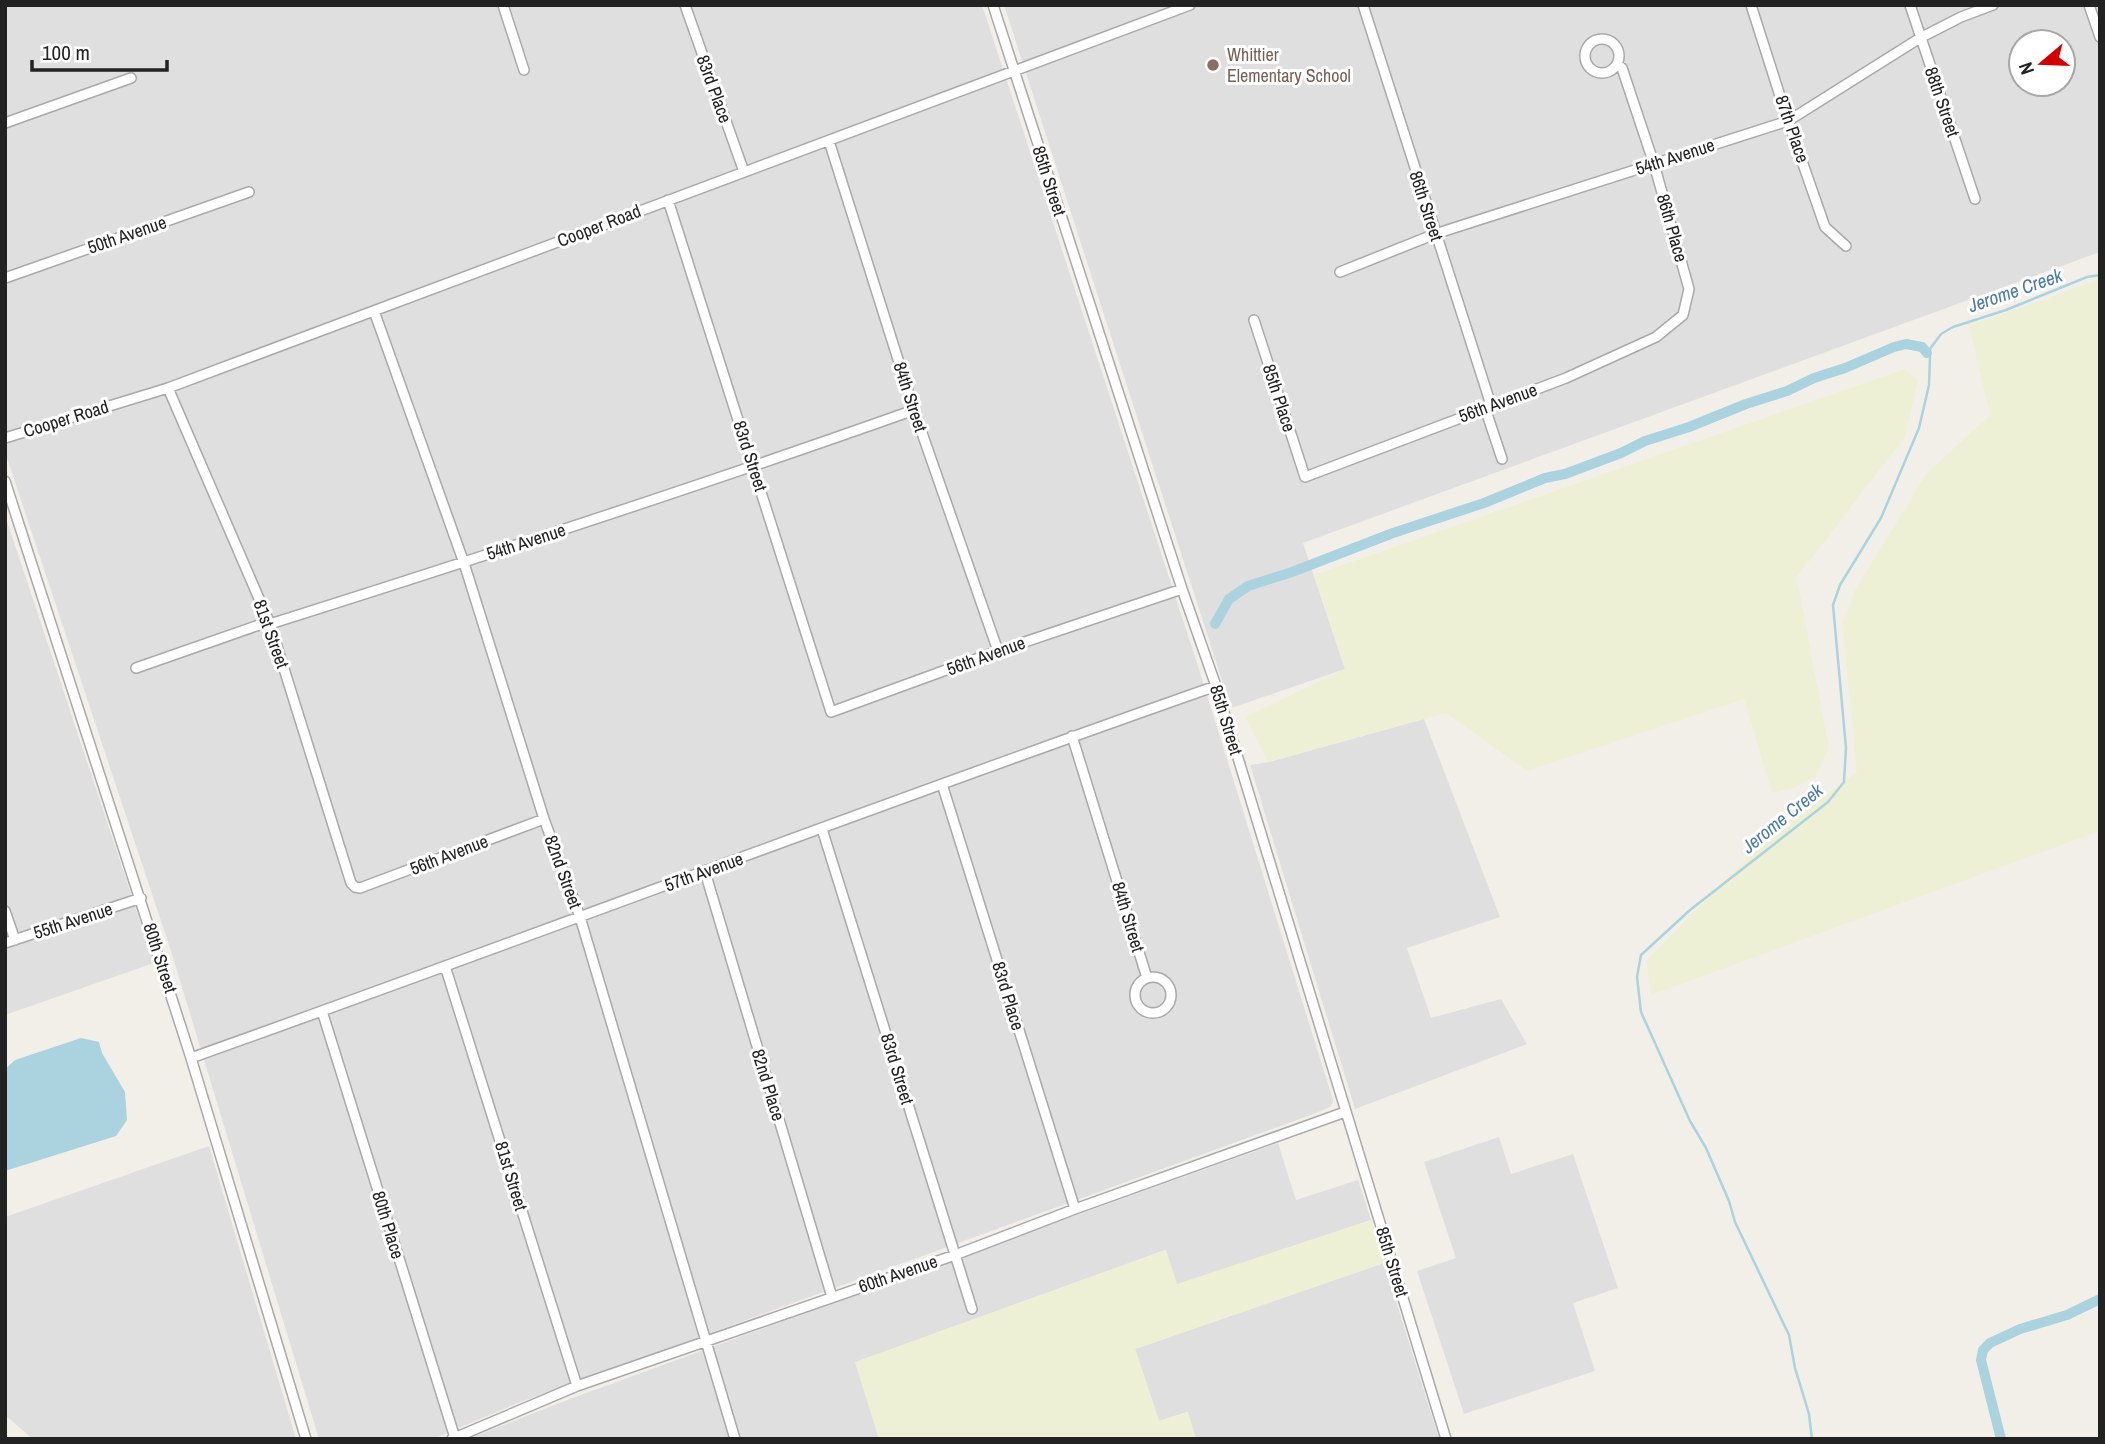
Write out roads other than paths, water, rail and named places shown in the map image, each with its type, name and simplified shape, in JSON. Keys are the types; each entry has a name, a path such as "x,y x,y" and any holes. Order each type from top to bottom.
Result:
{"street":[{"path":"503,5 524,70"},
{"name":"83rd Place","path":"685,5 744,172"},
{"name":"85th Street","path":"993,5 1182,589 1216,686 1446,1439"},
{"name":"Cooper Road","path":"5,438 168,388 1190,5"},
{"name":"86th Street","path":"1363,5 1502,459"},
{"name":"87th Place","path":"1751,5 1825,227 1846,246"},
{"name":"88th Street","path":"1910,5 1975,199"},
{"name":"54th Avenue","path":"1340,272 1435,234 1788,121 1920,38 1961,17 1993,5"},
{"path":"2089,5 2100,37"},
{"name":"86th Place","path":"1617,64 1622,68 1654,164 1689,289 1683,315"},
{"path":"5,123 131,78"},
{"name":"84th Street","path":"829,141 914,410 998,651"},
{"name":"50th Avenue","path":"5,278 249,192"},
{"name":"83rd Street","path":"668,200 831,712"},
{"name":"82nd Street","path":"374,311 464,563 544,819 580,917 735,1439"},
{"name":"56th Avenue","path":"1305,477 1566,378 1656,337 1683,315"},
{"name":"85th Place","path":"1254,320 1305,477"},
{"name":"81st Street","path":"168,388 270,624 351,883 355,887"},
{"name":"54th Avenue","path":"136,668 259,625 270,624 464,563 754,467 914,410"},
{"name":"80th Street","path":"5,481 141,898 306,1439"},
{"name":"56th Avenue","path":"831,712 998,651 1182,589"},
{"name":"57th Avenue","path":"191,1058 1072,736 1216,686"},
{"name":"84th Street","path":"1072,736 1147,978"},
{"name":"83rd Place","path":"942,784 1074,1209"},
{"name":"56th Avenue","path":"355,887 360,888 544,819"},
{"name":"83rd Street","path":"822,829 972,1309"},
{"name":"82nd Place","path":"705,872 832,1297"},
{"name":"55th Avenue","path":"10,942 141,898"},
{"path":"5,911 10,942"},
{"name":"81st Street","path":"445,967 577,1386"},
{"path":"1147,978 1159,978 1169,986 1169,1004 1160,1012 1148,1013 1138,1007 1136,1002 1134,996 1138,985 1147,978"},
{"name":"80th Place","path":"322,1011 453,1438"},
{"name":"60th Avenue","path":"453,1438 577,1386 955,1255 1074,1209 1345,1112"}],"water":[{"path":"81,1038 99,1042 102,1053 125,1092 127,1120 116,1136 5,1171 5,1069 15,1060"}],"waterway":[{"name":"Jerome Creek","path":"1812,1439 1809,1414 1795,1368 1789,1335 1735,1222 1706,1148 1690,1121 1641,1012 1637,977 1641,955 1690,910 1828,802 1844,782 1846,748 1833,605 1840,585 1881,518 1919,428 1929,385 1930,357 1927,353 1941,334 1953,327 2006,310 2087,277 2100,275"},
{"path":"1215,624 1229,599 1248,586 1484,503 1545,478 1565,474 1645,441 1787,391 1894,347 1906,344 1922,347 1927,353"},
{"path":"2001,1439 1981,1360 1983,1350 1990,1343 2020,1329 2067,1315 2100,1299"}],"place":[{"name":"Whittier Elementary School","path":"1213,65"}]}
